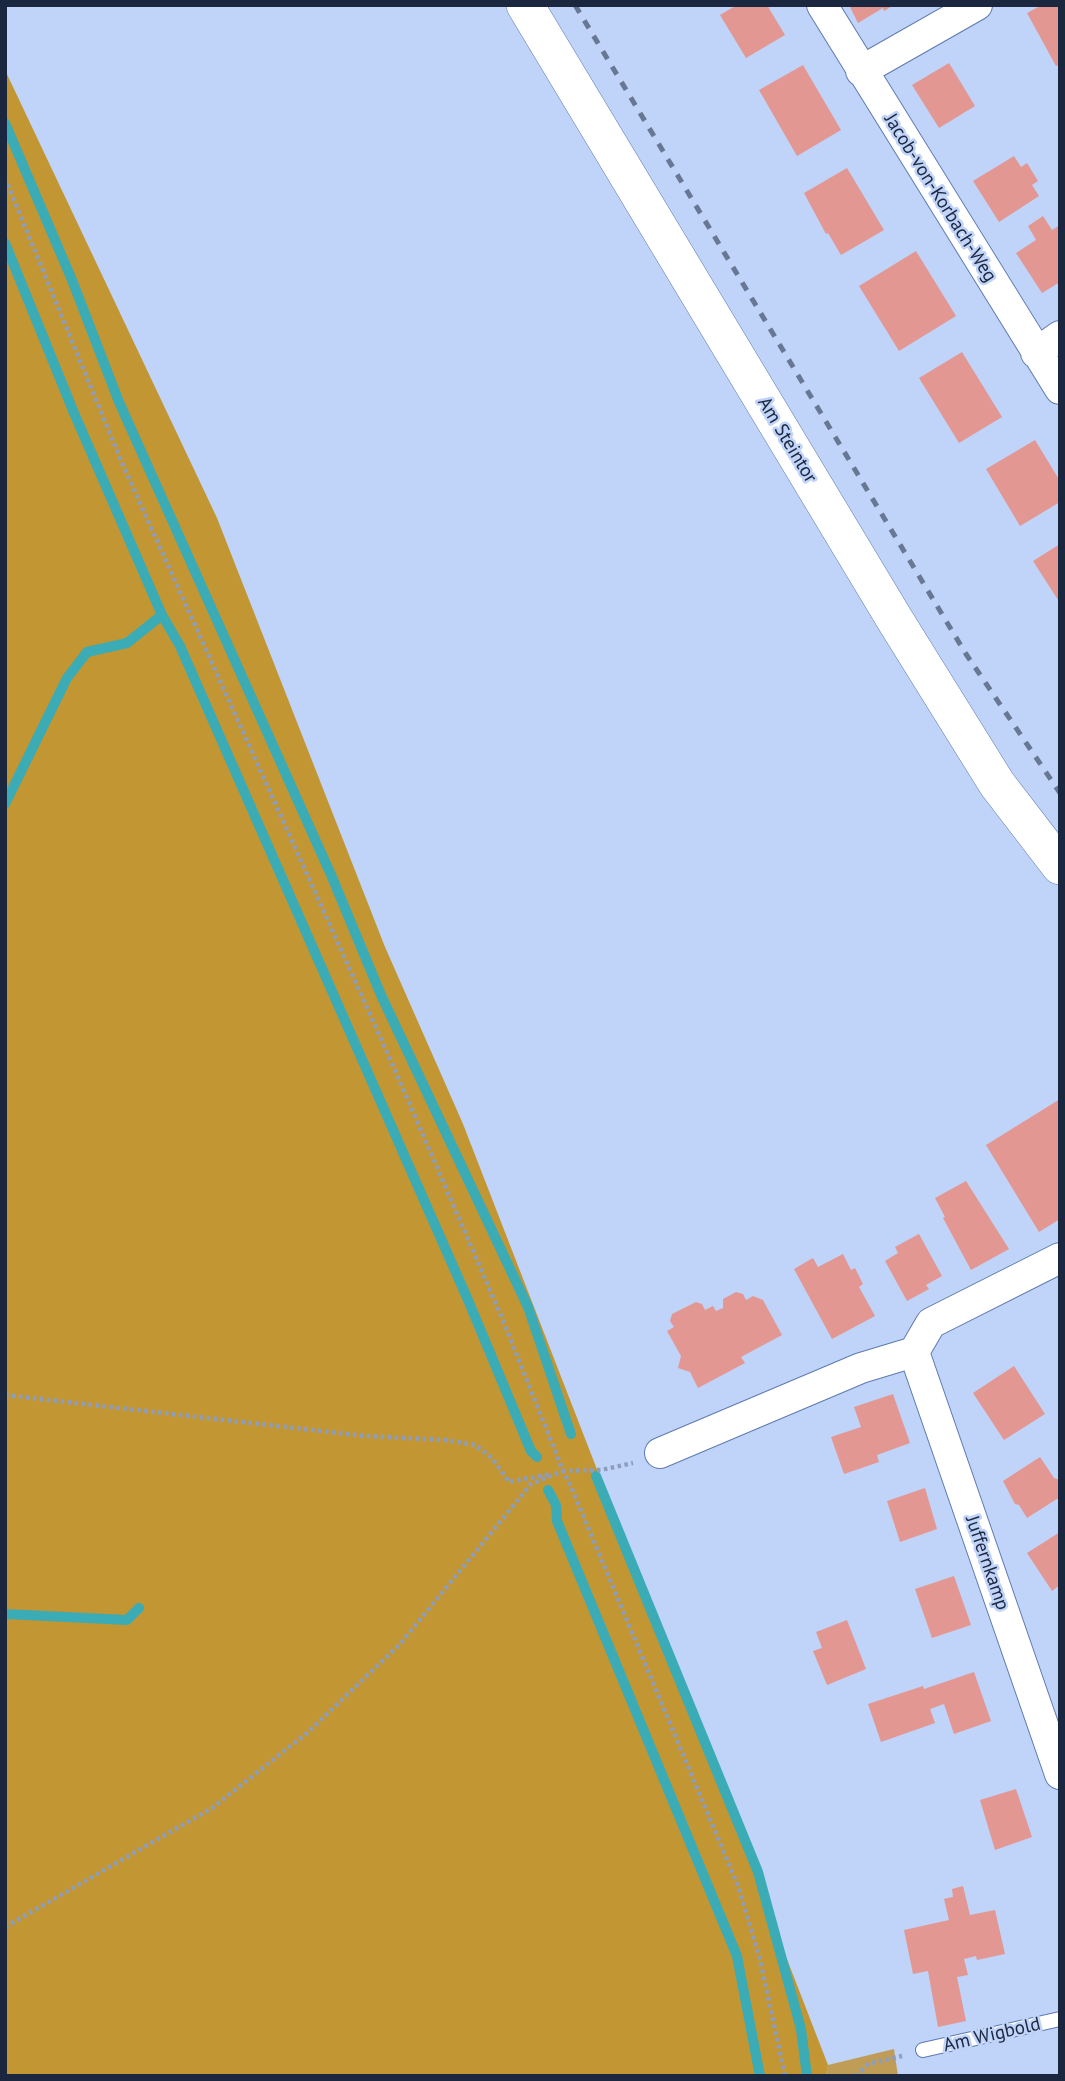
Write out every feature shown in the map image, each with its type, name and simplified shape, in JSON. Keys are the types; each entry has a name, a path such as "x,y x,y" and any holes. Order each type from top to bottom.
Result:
{"street":[{"name":"Am Steintor","path":"525,5 924,667 1005,797 1060,866"},
{"name":"Jacob-von-Korbach-Weg","path":"822,5 861,71 1048,344 1060,389"},
{"path":"861,71 977,5"},
{"path":"660,1453 861,1368 914,1352 931,1323 1060,1258"},
{"name":"Juffernkamp","path":"914,1352 1060,1774"}],"lane":[{"name":"Am Wigbold","path":"923,2050 1060,2019"}],"path":[{"path":"5,177 98,407 391,1060 502,1318 563,1471 738,1886 760,1960 785,2076"},
{"path":"5,1395 365,1436 446,1440 475,1445 492,1458 509,1482 563,1471 625,1466 660,1453"},
{"path":"5,1927 212,1808 307,1733 400,1644 531,1484 563,1471"},
{"path":"856,2076 868,2064 923,2050"}],"shaded area":[{"path":"5,70 217,518 385,947 463,1124 828,2065 826,2076 5,2076"},
{"path":"894,2049 898,2076 826,2076 828,2065"}],"building":[{"path":"737,5 767,5 785,35 746,58 720,15"},
{"path":"849,5 894,5 884,11 883,8 858,23"},
{"path":"1042,5 1060,5 1060,65 1056,66 1027,13"},
{"path":"949,63 975,106 939,128 912,85"},
{"path":"803,65 841,130 797,156 759,90"},
{"path":"1014,156 1021,167 1027,163 1038,181 1032,185 1039,196 999,222 973,181"},
{"path":"847,168 884,230 841,255 828,233 826,234 804,193"},
{"path":"1043,216 1052,230 1060,225 1060,282 1042,293 1016,253 1036,240 1028,226"},
{"path":"916,251 956,316 899,351 859,286"},
{"path":"962,352 1002,417 959,443 919,378"},
{"path":"1035,440 1060,481 1060,502 1020,526 986,469"},
{"path":"1060,544 1060,603 1033,561"},
{"path":"1060,1099 1060,1219 1039,1232 986,1145"},
{"path":"966,1181 1009,1249 971,1270 935,1198"},
{"path":"919,1234 942,1276 926,1285 929,1289 907,1301 885,1261 898,1253 895,1247"},
{"path":"843,1254 851,1270 855,1268 863,1284 859,1287 875,1316 832,1339 794,1269 813,1258 818,1267"},
{"path":"736,1292 743,1294 746,1300 753,1296 763,1300 782,1335 741,1357 745,1363 698,1388 690,1372 678,1368 681,1356 667,1331 674,1327 670,1321 672,1314 696,1302 702,1304 705,1310 713,1306 716,1311 723,1308 723,1299"},
{"path":"1014,1366 1045,1414 1004,1440 973,1393"},
{"path":"893,1394 910,1443 877,1455 879,1462 844,1474 831,1437 861,1427 854,1407"},
{"path":"1040,1457 1054,1478 1060,1480 1060,1497 1027,1518 1019,1505 1015,1504 1003,1481"},
{"path":"925,1488 937,1529 900,1542 887,1501"},
{"path":"1060,1532 1060,1585 1052,1591 1027,1553"},
{"path":"954,1576 971,1625 932,1638 915,1589"},
{"path":"847,1620 866,1669 827,1685 813,1651 822,1648 816,1632"},
{"path":"974,1672 991,1721 954,1734 944,1704 930,1709 935,1723 881,1742 868,1704"},
{"path":"1016,1789 1032,1837 995,1850 980,1800"},
{"path":"963,1886 970,1915 995,1910 1005,1954 977,1960 976,1956 964,1959 968,1975 957,1977 966,2021 938,2027 928,1971 913,1974 904,1930 949,1920 944,1899 953,1897 952,1889"}],"waterway":[{"path":"5,123 72,280 119,402 332,877 381,995 528,1307 571,1434"},
{"path":"5,243 74,413 162,615 180,646 468,1300 531,1451 537,1457"},
{"path":"5,804 67,678 87,652 127,643 162,615"},
{"path":"596,1476 758,1872 801,2029 807,2076"},
{"path":"548,1490 556,1505 557,1521 737,1956 760,2076"},
{"path":"5,1614 127,1620 139,1608"}],"railway":[{"path":"575,5 966,654 1060,793"}]}
